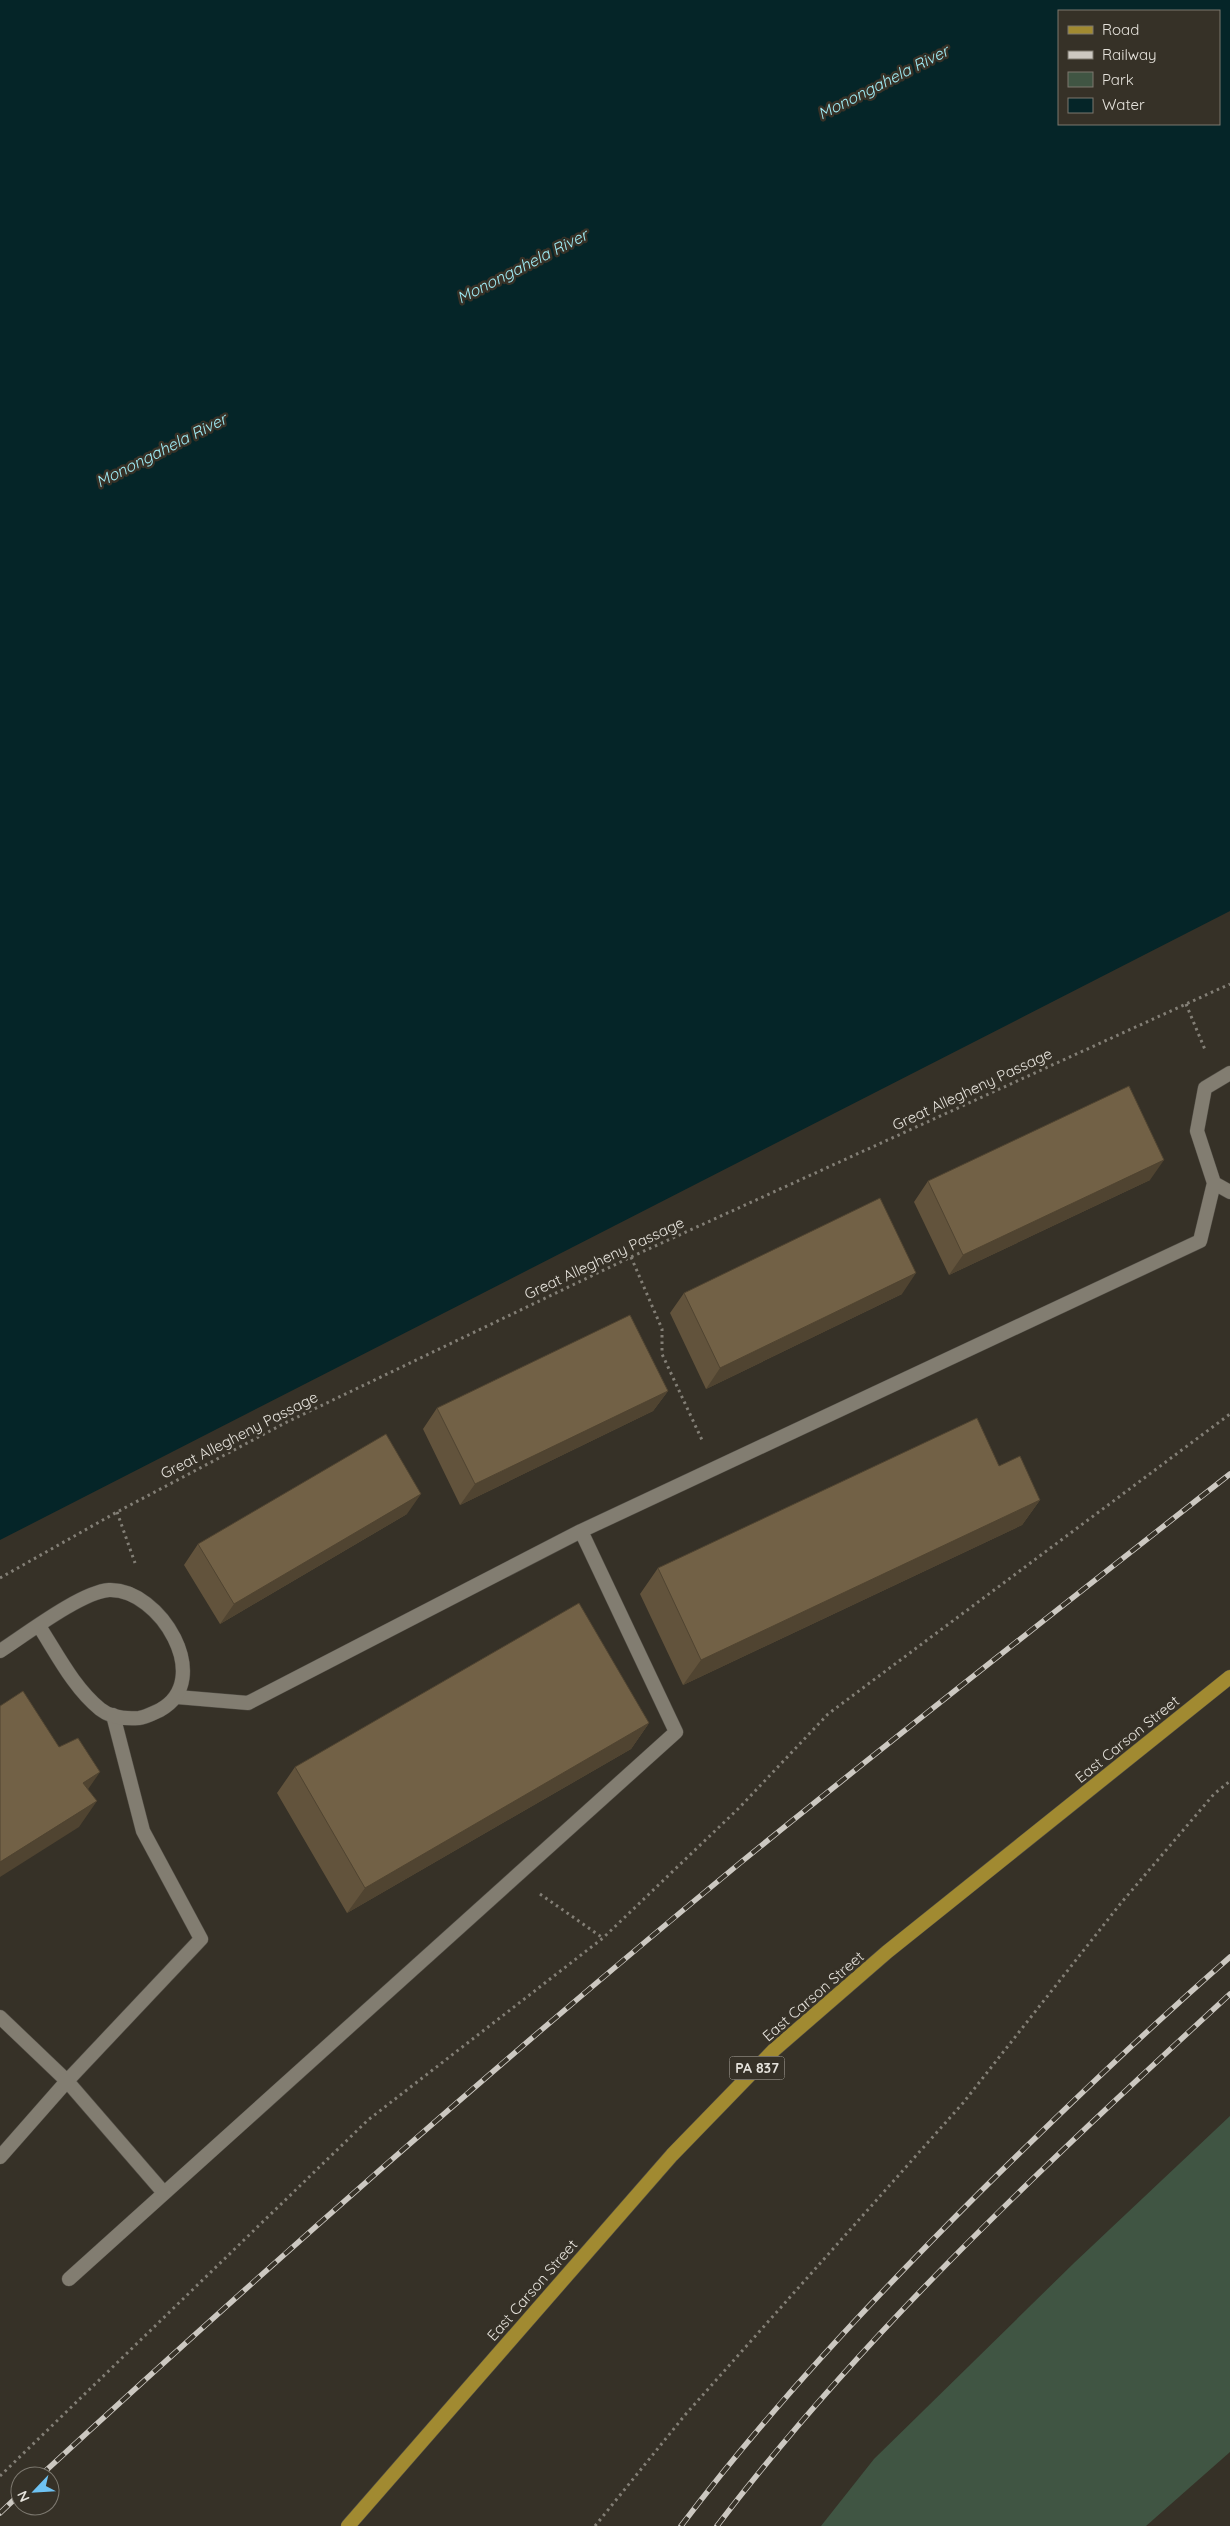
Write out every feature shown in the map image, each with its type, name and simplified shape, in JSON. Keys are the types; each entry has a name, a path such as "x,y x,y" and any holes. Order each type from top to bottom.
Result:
{"main road":[{"name":"East Carson Street","path":"348,2526 672,2155 774,2050 887,1952 1230,1678"}],"street":[{"path":"177,1696 248,1703 581,1531 715,1470 1200,1241 1214,1183 1198,1132 1205,1088 1230,1073"},
{"path":"1214,1183 1230,1192"},
{"path":"69,2279 676,1732 581,1531"},
{"path":"0,1651 76,1603 94,1594 110,1590 129,1594 150,1606 163,1619 181,1656 183,1679 177,1696 164,1708 146,1717 123,1719 101,1710 84,1694 40,1626"},
{"path":"0,2157 67,2081 201,1939 142,1831 113,1715"},
{"path":"0,2017 67,2081 164,2193"}],"path":[{"name":"Great Allegheny Passage","path":"0,1578 117,1512 285,1423 631,1257 1230,984"},
{"path":"1186,1004 1217,1080"},
{"path":"631,1257 662,1329 662,1354 715,1470"},
{"path":"0,2476 368,2120 603,1938 739,1808 828,1714 1230,1414"},
{"path":"117,1512 150,1606"},
{"path":"595,2526 685,2415 963,2103 1121,1902 1214,1794 1230,1781"},
{"path":"515,1877 603,1938"}],"green space":[{"path":"1230,2116 1230,2452 1146,2526 821,2526 874,2459 1074,2263"}],"water":[{"name":"Monongahela River","path":"0,0 1230,0 1230,911 0,1540"}],"building":[{"path":"1129,1086 1164,1160 963,1255 928,1181"},
{"path":"880,1198 916,1273 720,1368 684,1293"},
{"path":"630,1315 668,1391 475,1484 437,1408"},
{"path":"977,1418 999,1466 1020,1456 1040,1500 701,1660 658,1568"},
{"path":"386,1434 421,1494 234,1604 198,1544"},
{"path":"579,1603 649,1723 365,1888 295,1767"},
{"path":"23,1691 59,1747 78,1738 100,1772 83,1783 97,1801 0,1862 0,1706"}],"railway":[{"path":"51,2466 212,2319 386,2165 651,1937 984,1667 1230,1474"},
{"path":"681,2526 750,2439 861,2314 978,2194 1071,2103 1230,1957"},
{"path":"717,2526 774,2454 897,2316 1027,2184 1230,1994"},
{"path":"0,2513 10,2504"}]}
